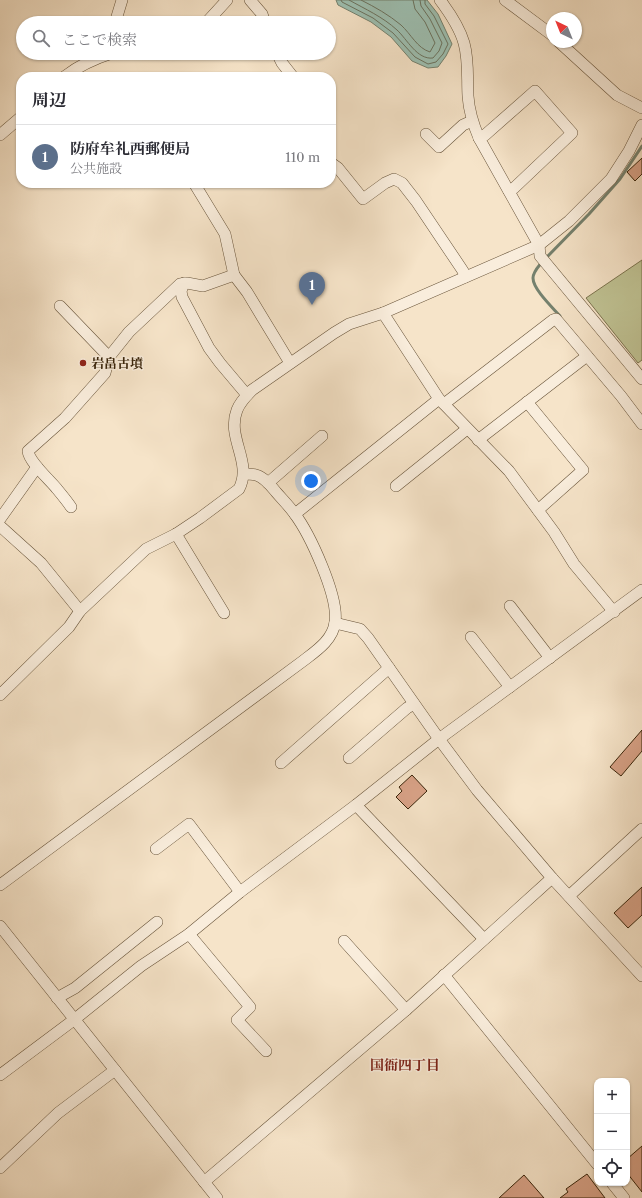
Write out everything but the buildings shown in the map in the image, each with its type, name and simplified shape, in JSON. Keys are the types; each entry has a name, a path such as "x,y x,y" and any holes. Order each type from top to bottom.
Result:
{"street":[{"path":"117,16 122,0"},
{"path":"212,16 227,0"},
{"path":"250,0 263,16"},
{"path":"440,0 448,11 464,42 467,57 468,96 472,121 479,138 539,246 540,256 642,379"},
{"path":"505,0 546,31"},
{"path":"566,48 617,95 642,108"},
{"path":"70,72 77,67 93,60"},
{"path":"280,60 290,72"},
{"path":"479,138 485,135 534,92 572,133 509,191"},
{"path":"0,135 16,121"},
{"path":"426,134 439,147 463,125 472,121"},
{"path":"0,695 69,627 80,611 146,549 176,534 239,489 244,474 243,462 235,439 234,420 237,409 252,390 349,324 383,313 539,246 569,221 611,179 629,151 642,125"},
{"path":"336,167 363,199 385,183 394,179 402,183 463,271 465,277"},
{"path":"197,188 225,234 234,275 247,292 290,363"},
{"path":"71,507 37,467 28,455 28,451 65,418 105,373 109,356 129,332 180,284 184,283 203,286 234,275"},
{"path":"184,283 181,291 182,297 209,348 248,395"},
{"path":"60,306 109,356"},
{"path":"383,313 441,402 509,471 554,532 574,564 614,612"},
{"path":"295,514 441,402 556,319 621,396 642,424"},
{"path":"478,440 587,356"},
{"path":"527,402 584,470 538,510"},
{"path":"396,486 467,429"},
{"path":"268,483 322,436"},
{"path":"0,519 37,467"},
{"path":"0,885 303,661 328,639 336,623 336,611 333,598 316,551 295,514 268,483 256,475 244,474"},
{"path":"0,526 41,563 80,611"},
{"path":"176,534 224,613"},
{"path":"0,1075 75,1019 141,966 189,934 240,892 356,805 439,739 642,590"},
{"path":"510,606 550,658"},
{"path":"336,623 360,629 368,638 476,790 552,878 642,976"},
{"path":"471,638 510,687"},
{"path":"280,763 389,668"},
{"path":"349,758 407,708 414,704"},
{"path":"356,805 484,939"},
{"path":"156,849 189,824 240,892"},
{"path":"569,896 642,829"},
{"path":"204,1182 406,1010 552,878"},
{"path":"57,998 75,988 157,922"},
{"path":"0,926 217,1198"},
{"path":"189,934 250,1008 237,1020 266,1051"},
{"path":"344,941 406,1010"},
{"path":"444,975 594,1160"},
{"path":"0,1168 58,1113 115,1070"},
{"path":"614,1186 624,1198"}],"green space":[{"path":"642,260 642,360 638,363 586,298"}],"water":[{"path":"336,0 427,0 438,14 452,44 438,67 428,68 412,61 391,37 371,22 338,5"}],"waterway":[{"path":"546,258 589,214 620,179 642,146"},
{"path":"542,262 534,274 534,282 544,298 560,316"}],"place":[{"name":"防府牟礼西郵便局","path":"312,305"},
{"name":"岩畠古墳","path":"83,363"}],"district":[{"name":"国衙四丁目","path":"405,1065"}]}
